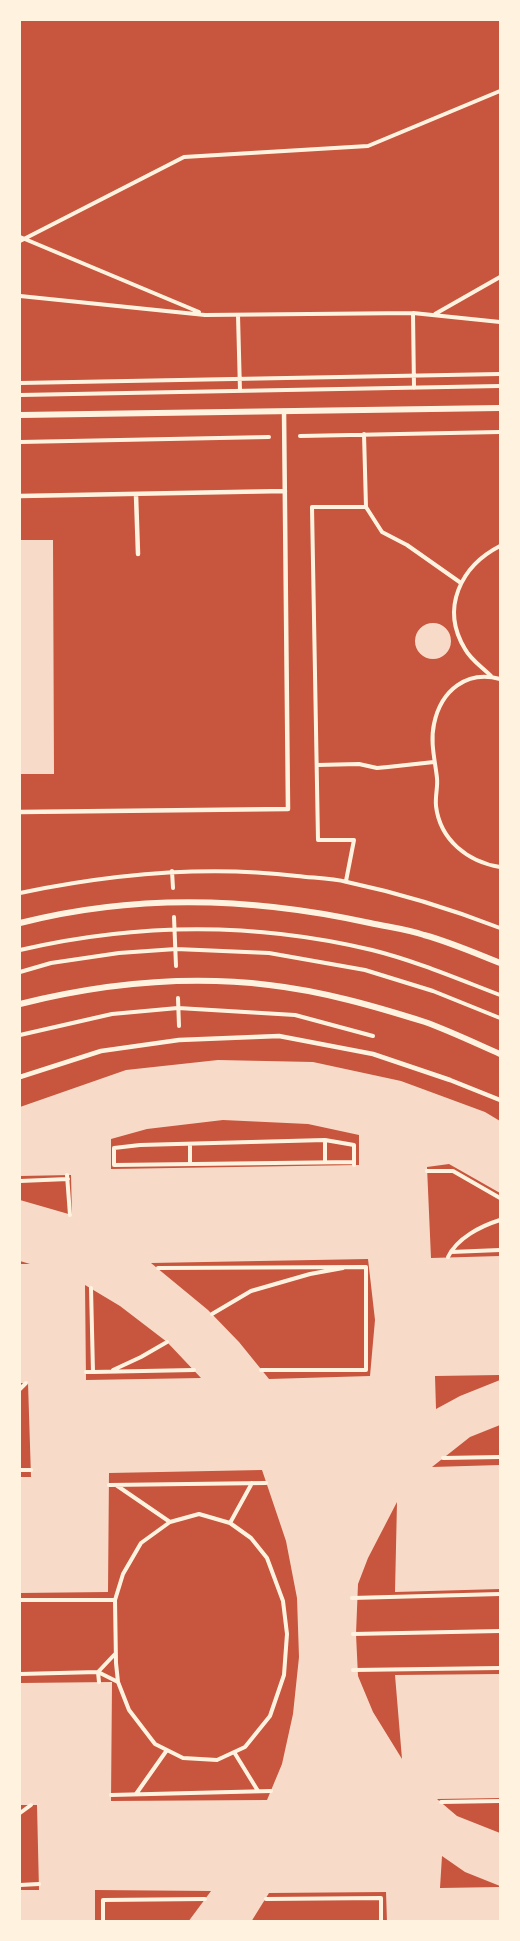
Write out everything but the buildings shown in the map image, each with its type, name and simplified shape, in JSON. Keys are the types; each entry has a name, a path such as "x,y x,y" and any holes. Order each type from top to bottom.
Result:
{"street":[{"path":"20,415 501,408"},
{"path":"20,923 56,913 114,904 245,903 317,911 423,934 501,963"},
{"path":"20,1004 66,993 111,987 177,982 268,985 348,999 426,1023 501,1054"}],"lane":[{"path":"20,812 288,808 284,411"},
{"path":"20,496 285,491"},
{"path":"136,495 138,554"},
{"path":"20,1077 101,1051 179,1040 279,1036 373,1054 501,1100"}],"path":[{"path":"21,239 184,157 368,146 501,91"},
{"path":"21,239 205,315"},
{"path":"434,315 501,277"},
{"path":"20,296 205,315 413,313 501,322"},
{"path":"413,313 414,388"},
{"path":"238,315 240,391"},
{"path":"20,383 501,374"},
{"path":"20,395 501,386"},
{"path":"20,442 501,432"},
{"path":"364,434 366,507 382,532 407,545 461,583"},
{"path":"346,881 354,840 318,840 312,507 366,507"},
{"path":"501,546 477,561 461,583 454,610 459,637 473,660 492,676 501,679"},
{"path":"492,676 468,678 457,685 442,703 434,723 434,762 438,781 436,808 446,834 454,845 476,861 501,867"},
{"path":"317,765 359,764 377,768 434,762"},
{"path":"172,871 179,1040"},
{"path":"20,893 66,883 172,871 255,871 346,881 451,909 501,928"},
{"path":"20,951 65,940 175,929 261,931 296,935 373,950 440,971 501,995"},
{"path":"324,1140 325,1162"},
{"path":"324,1140 354,1144 354,1163 113,1165 114,1148 140,1144 324,1140"},
{"path":"190,1143 190,1164"},
{"path":"427,1171 453,1171 490,1189 501,1198"},
{"path":"20,1180 68,1177 70,1215"},
{"path":"448,1257 450,1252 470,1235 487,1224 501,1220"},
{"path":"450,1252 501,1250"},
{"path":"212,1314 251,1292 310,1274 354,1266"},
{"path":"158,1268 366,1267 366,1370 261,1370"},
{"path":"91,1288 93,1372"},
{"path":"110,1371 141,1357 167,1341"},
{"path":"86,1372 194,1370"},
{"path":"20,1389 26,1383"},
{"path":"443,1458 501,1457"},
{"path":"20,1470 31,1470"},
{"path":"230,1523 252,1483"},
{"path":"109,1485 266,1483"},
{"path":"116,1485 170,1522"},
{"path":"199,1514 230,1523 251,1538 267,1558 283,1601 287,1634 284,1675 270,1716 245,1747 217,1760 183,1758 155,1744 129,1710 118,1682 115,1600 123,1574 141,1543 170,1522 199,1514"},
{"path":"100,1592 100,1600"},
{"path":"352,1598 501,1594"},
{"path":"20,1600 115,1600"},
{"path":"352,1634 501,1631"},
{"path":"98,1672 116,1654"},
{"path":"353,1670 501,1668"},
{"path":"98,1672 99,1682"},
{"path":"20,1674 98,1672 118,1682"},
{"path":"135,1794 167,1750"},
{"path":"234,1752 259,1791"},
{"path":"111,1795 271,1791"},
{"path":"441,1802 501,1802"},
{"path":"20,1813 31,1805"},
{"path":"20,1885 39,1884"},
{"path":"266,1899 381,1898 381,1922"},
{"path":"95,1900 205,1899"},
{"path":"103,1900 103,1922"}]}
